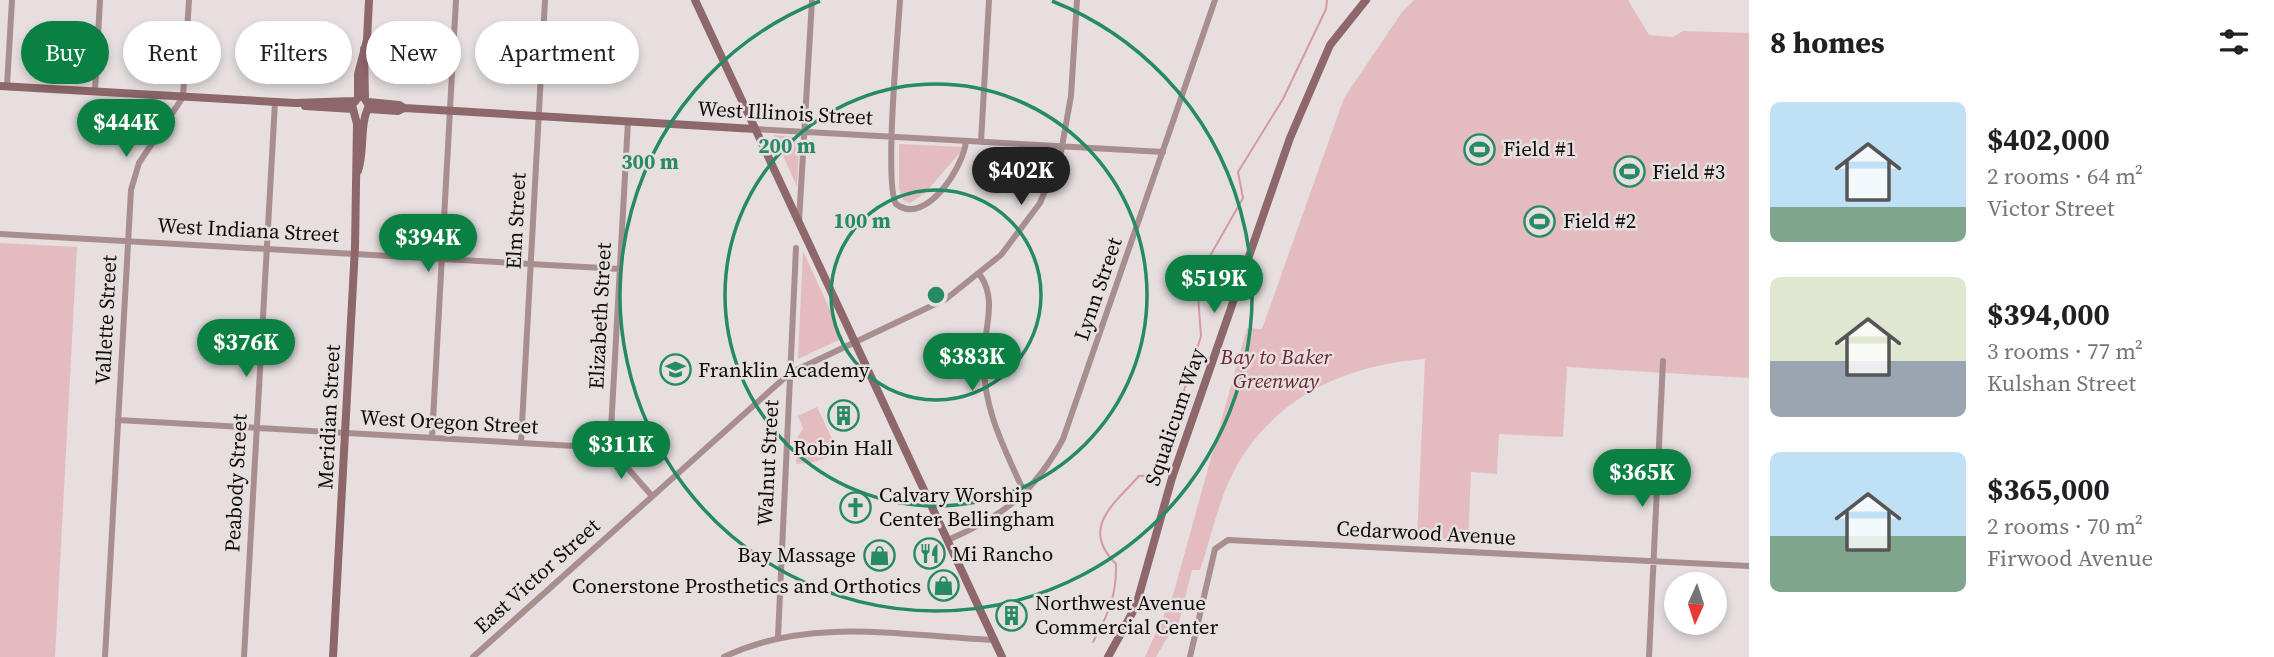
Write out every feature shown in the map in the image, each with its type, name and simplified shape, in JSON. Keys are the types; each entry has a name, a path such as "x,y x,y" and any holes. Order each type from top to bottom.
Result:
{"main road":[{"name":"Meridian Street","path":"333,657 355,254 356,179 369,0"},
{"path":"695,0 1002,657"},
{"name":"Squalicum Way","path":"1108,657 1136,606 1172,478 1312,83 1330,45 1366,0"},
{"name":"West Illinois Street","path":"3,86 295,103 314,108 399,105 404,108 755,129"}],"street":[{"path":"3,86 12,0"},
{"path":"95,92 100,0"},
{"name":"Vallette Street","path":"106,657 131,190 136,171 183,97 189,0"},
{"path":"432,438 456,0"},
{"name":"Elm Street","path":"521,443 545,0"},
{"path":"799,223 812,0"},
{"path":"900,0 892,137 892,196 896,204 905,209 924,205 944,188 960,166 966,141"},
{"path":"981,142 989,0"},
{"name":"East Victor Street","path":"473,657 790,373 946,299 980,275 1001,255 1028,222 1056,168 1063,147 1071,96 1077,0"},
{"name":"Lynn Street","path":"948,540 996,518 1025,494 1051,461 1071,422 1215,0"},
{"name":"Peabody Street","path":"244,657 275,102"},
{"name":"Elizabeth Street","path":"610,449 628,121"},
{"name":"West Illinois Street","path":"755,129 1163,152"},
{"name":"West Indiana Street","path":"0,234 620,269"},
{"name":"Walnut Street","path":"778,637 796,248"},
{"path":"980,275 990,297 983,357 988,405 1025,494"},
{"path":"1648,657 1663,361"},
{"name":"West Oregon Street","path":"118,420 610,449"},
{"path":"610,449 652,496"},
{"name":"Cedarwood Avenue","path":"1190,657 1215,549 1228,540 1749,566"},
{"path":"724,657 778,637 836,632 995,640"}],"green space":[{"name":"Bay to Baker Greenway","path":"1414,0 1628,0 1649,35 1673,37 1683,31 1749,33 1749,378 1567,367 1563,437 1499,434 1497,474 1471,472 1468,542 1417,539 1425,359 1365,369 1337,379 1287,408 1265,428 1246,451 1225,490 1200,570 1192,570 1176,634 1170,633 1156,657 1145,657 1173,595 1247,328 1262,329 1344,98 1402,12"},
{"path":"774,135 793,137 799,143 797,187"},
{"path":"899,144 965,147 925,193 910,203 903,200 899,188"},
{"path":"0,243 77,247 55,657 0,657"},
{"path":"803,251 843,338 798,359"},
{"path":"817,407 839,453 814,462 796,464 798,436 803,429 798,416"}],"waterway":[{"path":"1093,642 1110,604 1116,575 1116,564 1101,539 1104,517 1139,476 1156,475 1159,471 1201,336 1196,268 1210,256 1243,198 1238,172 1283,99 1326,9 1327,0"}],"place":[{"name":"Field #1","path":"1480,149"},
{"name":"Field #3","path":"1629,172"},
{"name":"Field #2","path":"1540,221"},
{"name":"Franklin Academy","path":"675,370"},
{"name":"Robin Hall","path":"843,416"},
{"name":"Calvary Worship Center Bellingham","path":"856,507"},
{"name":"Mi Rancho","path":"929,554"},
{"name":"Bay Massage","path":"879,555"},
{"name":"Conerstone Prosthetics and Orthotics","path":"944,586"},
{"name":"Northwest Avenue Commercial Center","path":"1012,615"}]}
